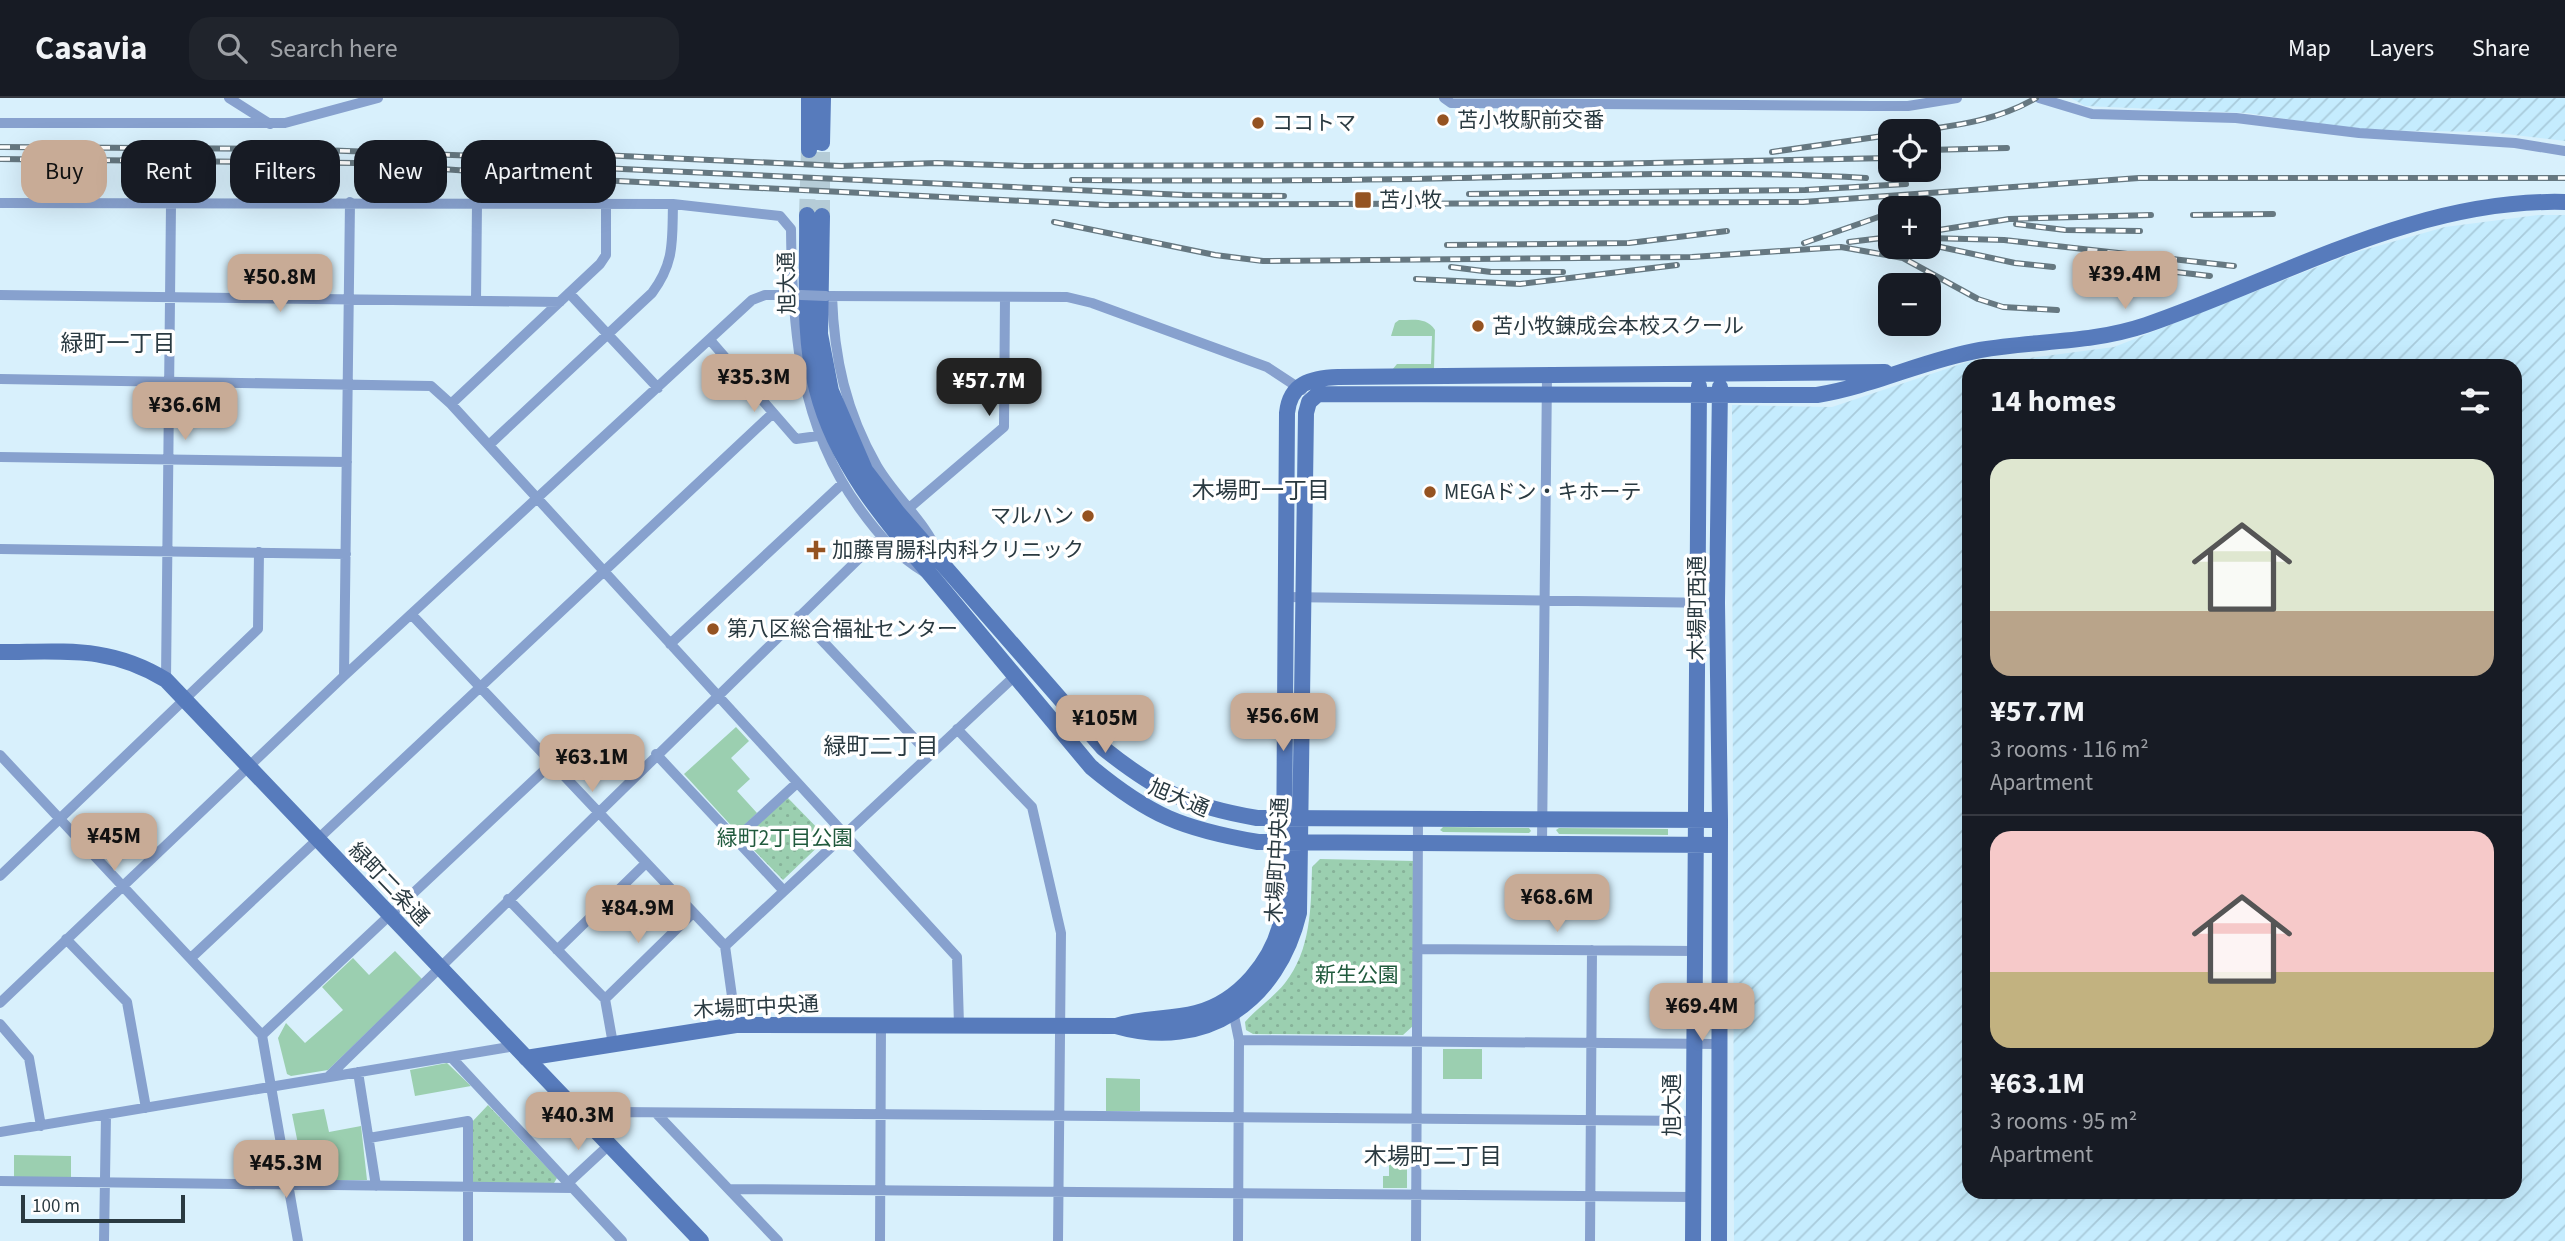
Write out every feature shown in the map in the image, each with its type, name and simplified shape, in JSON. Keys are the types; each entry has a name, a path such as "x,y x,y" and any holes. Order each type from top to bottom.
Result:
{"street":[{"path":"229,98 270,124"},
{"path":"0,123 270,124 298,121 378,98"},
{"path":"809,98 815,146 823,98"},
{"path":"1444,98 1451,103 1542,100 1872,102 1908,106 1957,98"},
{"path":"2039,98 2092,114 2236,118 2359,133 2515,143 2565,151"},
{"path":"344,676 350,202"},
{"path":"1298,387 1306,381 1321,378 1546,385 1698,396 1817,395 1855,389 1979,350 2081,342 2145,325 2346,247 2441,217 2494,207 2565,202"},
{"path":"0,203 461,203"},
{"path":"476,301 477,203 673,204 780,216 791,229 796,295 796,345 818,436 842,484 880,537 909,563 938,571 933,541 877,466 843,390 833,343 829,296"},
{"path":"166,680 171,204"},
{"path":"451,404 606,255 606,204"},
{"path":"489,446 652,293 666,274 672,253 673,204"},
{"name":"旭大通","path":"815,216 820,334 831,391 865,470 1015,676 1091,767 1130,800 1204,832 1258,842 1720,845"},
{"path":"569,293 658,388"},
{"path":"0,295 560,302"},
{"path":"0,1003 344,676 752,300 765,295 1067,297 1092,303 1267,367 1313,397 1323,393 1546,385 1720,374 1836,375 1906,371"},
{"path":"908,509 1004,427 1005,297"},
{"path":"710,340 796,439 818,436"},
{"name":"木場町西通","path":"1720,374 1717,603 1720,820"},
{"name":"木場町西通","path":"1696,819 1699,376"},
{"path":"0,379 424,384 437,390 957,957 959,1025"},
{"path":"1542,843 1546,385"},
{"name":"木場町中央通","path":"1232,1007 1266,957 1277,937 1283,915 1287,413 1290,396 1298,387"},
{"name":"木場町中央通","path":"520,1052 612,1044 736,1025 1116,1026 1139,1018 1232,1007 1259,992 1280,965 1293,941 1300,913 1306,413 1313,397"},
{"path":"192,957 774,413"},
{"path":"0,457 347,462"},
{"path":"670,644 842,484"},
{"path":"328,1077 880,537"},
{"path":"0,549 346,554"},
{"path":"0,876 258,629 258,552"},
{"name":"旭大通","path":"938,571 1103,748 1142,779 1172,796 1208,809 1257,818 1720,820"},
{"path":"1285,597 1717,603"},
{"path":"412,615 725,946 736,1025"},
{"path":"799,616 930,755"},
{"name":"緑町二条通","path":"0,652 99,652 124,658 166,680 701,1241"},
{"path":"725,946 1015,676"},
{"path":"957,729 1032,807 1061,933 1058,1241"},
{"path":"656,754 784,891"},
{"path":"0,755 192,957 262,1035 298,1241"},
{"path":"262,1035 552,763"},
{"path":"736,839 797,783"},
{"path":"1416,1241 1418,818"},
{"name":"旭大通","path":"1693,1241 1696,819"},
{"path":"1719,1241 1720,820"},
{"path":"557,950 646,863"},
{"path":"508,900 605,999 612,1044"},
{"path":"605,999 693,913"},
{"path":"66,939 127,1002 146,1108"},
{"path":"1418,948 1696,951"},
{"path":"1590,1241 1592,950"},
{"path":"1232,1007 1239,1040 1238,1241"},
{"path":"0,1024 29,1058 41,1126"},
{"path":"880,1241 881,1024"},
{"path":"1239,1040 1720,1044"},
{"path":"0,1132 451,1057 520,1052"},
{"path":"451,1057 622,1241"},
{"path":"358,1072 376,1186"},
{"path":"594,1129 619,1112 1692,1121"},
{"path":"656,1113 778,1241"},
{"path":"104,1241 106,1115"},
{"path":"369,1138 468,1121 468,1241"},
{"path":"0,1181 469,1187 570,1185 609,1145"},
{"path":"729,1189 1692,1197"}],"shaded area":[{"path":"2071,98 2565,98 2565,141 2489,132 2359,130 2247,113 2085,106"},
{"path":"2538,215 2565,215 2565,1241 1734,1241 1732,405 1832,407 1962,364 1962,1199 2522,1199 2522,359 2022,359 2114,347 2353,253 2445,227"}],"green space":[{"path":"1399,320 1424,321 1435,330 1434,369 1392,370 1397,364 1431,364 1432,336 1391,336 1395,323"},
{"path":"736,727 749,741 731,758 750,779 737,791 757,813 737,832 684,774"},
{"name":"緑町2丁目公園","path":"787,797 827,838 783,880 743,839"},
{"path":"1443,827 1529,828 1531,831 1443,832 1440,830"},
{"path":"1668,829 1668,835 1559,834 1556,830"},
{"name":"新生公園","path":"1320,859 1416,861 1414,1025 1403,1035 1253,1034 1246,1030 1245,1022 1285,983 1300,957 1310,913 1312,867"},
{"path":"395,951 422,979 328,1070 291,1076 287,1074 278,1038 286,1023 305,1043 343,1010 322,987 353,958 369,975"},
{"path":"1443,1049 1482,1049 1482,1079 1443,1079"},
{"path":"447,1063 471,1086 415,1096 410,1070"},
{"path":"1106,1078 1140,1079 1140,1111 1106,1111"},
{"path":"488,1105 557,1178 554,1183 471,1183 471,1123"},
{"path":"324,1109 329,1132 361,1126 367,1180 305,1179 292,1114"},
{"path":"14,1155 71,1156 71,1180 14,1179"},
{"path":"1389,1157 1407,1157 1407,1188 1383,1188 1383,1176 1389,1176"}],"tunnel":[{"path":"822,143 822,216"},
{"path":"807,215 809,150"}],"railway":[{"path":"1941,127 1993,117 2036,98"},
{"path":"1772,152 1878,137"},
{"path":"0,147 294,149 461,155"},
{"path":"1941,150 2007,148"},
{"path":"616,156 841,166 937,163 1024,166 1603,164 1878,158"},
{"path":"0,159 355,163 598,180 1106,205 1803,202 2139,178 2565,178"},
{"path":"616,169 1185,195 1284,196"},
{"path":"1072,180 1314,180 1713,174 1866,178"},
{"path":"1469,194 1805,190 1906,184"},
{"path":"2193,215 2273,214"},
{"path":"1941,230 2009,219 2151,215"},
{"path":"1804,243 1878,217"},
{"path":"1054,222 1215,255 1263,261 1692,257 1841,247 1903,258 1978,299 2003,307 2057,310"},
{"path":"2016,224 2065,230 2140,231"},
{"path":"1447,245 1629,243 1727,231"},
{"path":"1849,242 1878,238"},
{"path":"1941,238 2004,240 2234,266"},
{"path":"1941,247 2015,263 2053,267"},
{"path":"1416,279 1520,284 1677,265"},
{"path":"1451,267 1491,272 1563,272"},
{"path":"2176,272 2210,276"}],"place":[{"name":"苫小牧駅前交番","path":"1443,120"},
{"name":"ココトマ","path":"1258,123"},
{"name":"苫小牧","path":"1363,200"},
{"name":"苫小牧錬成会本校スクール","path":"1478,326"},
{"name":"MEGAドン・キホーテ","path":"1430,492"},
{"name":"マルハン","path":"1088,516"},
{"name":"加藤胃腸科内科クリニック","path":"816,550"},
{"name":"第八区総合福祉センター","path":"713,629"}],"district":[{"name":"緑町一丁目","path":"118,343"},
{"name":"木場町一丁目","path":"1261,490"},
{"name":"緑町二丁目","path":"881,746"},
{"name":"木場町二丁目","path":"1433,1156"}]}
